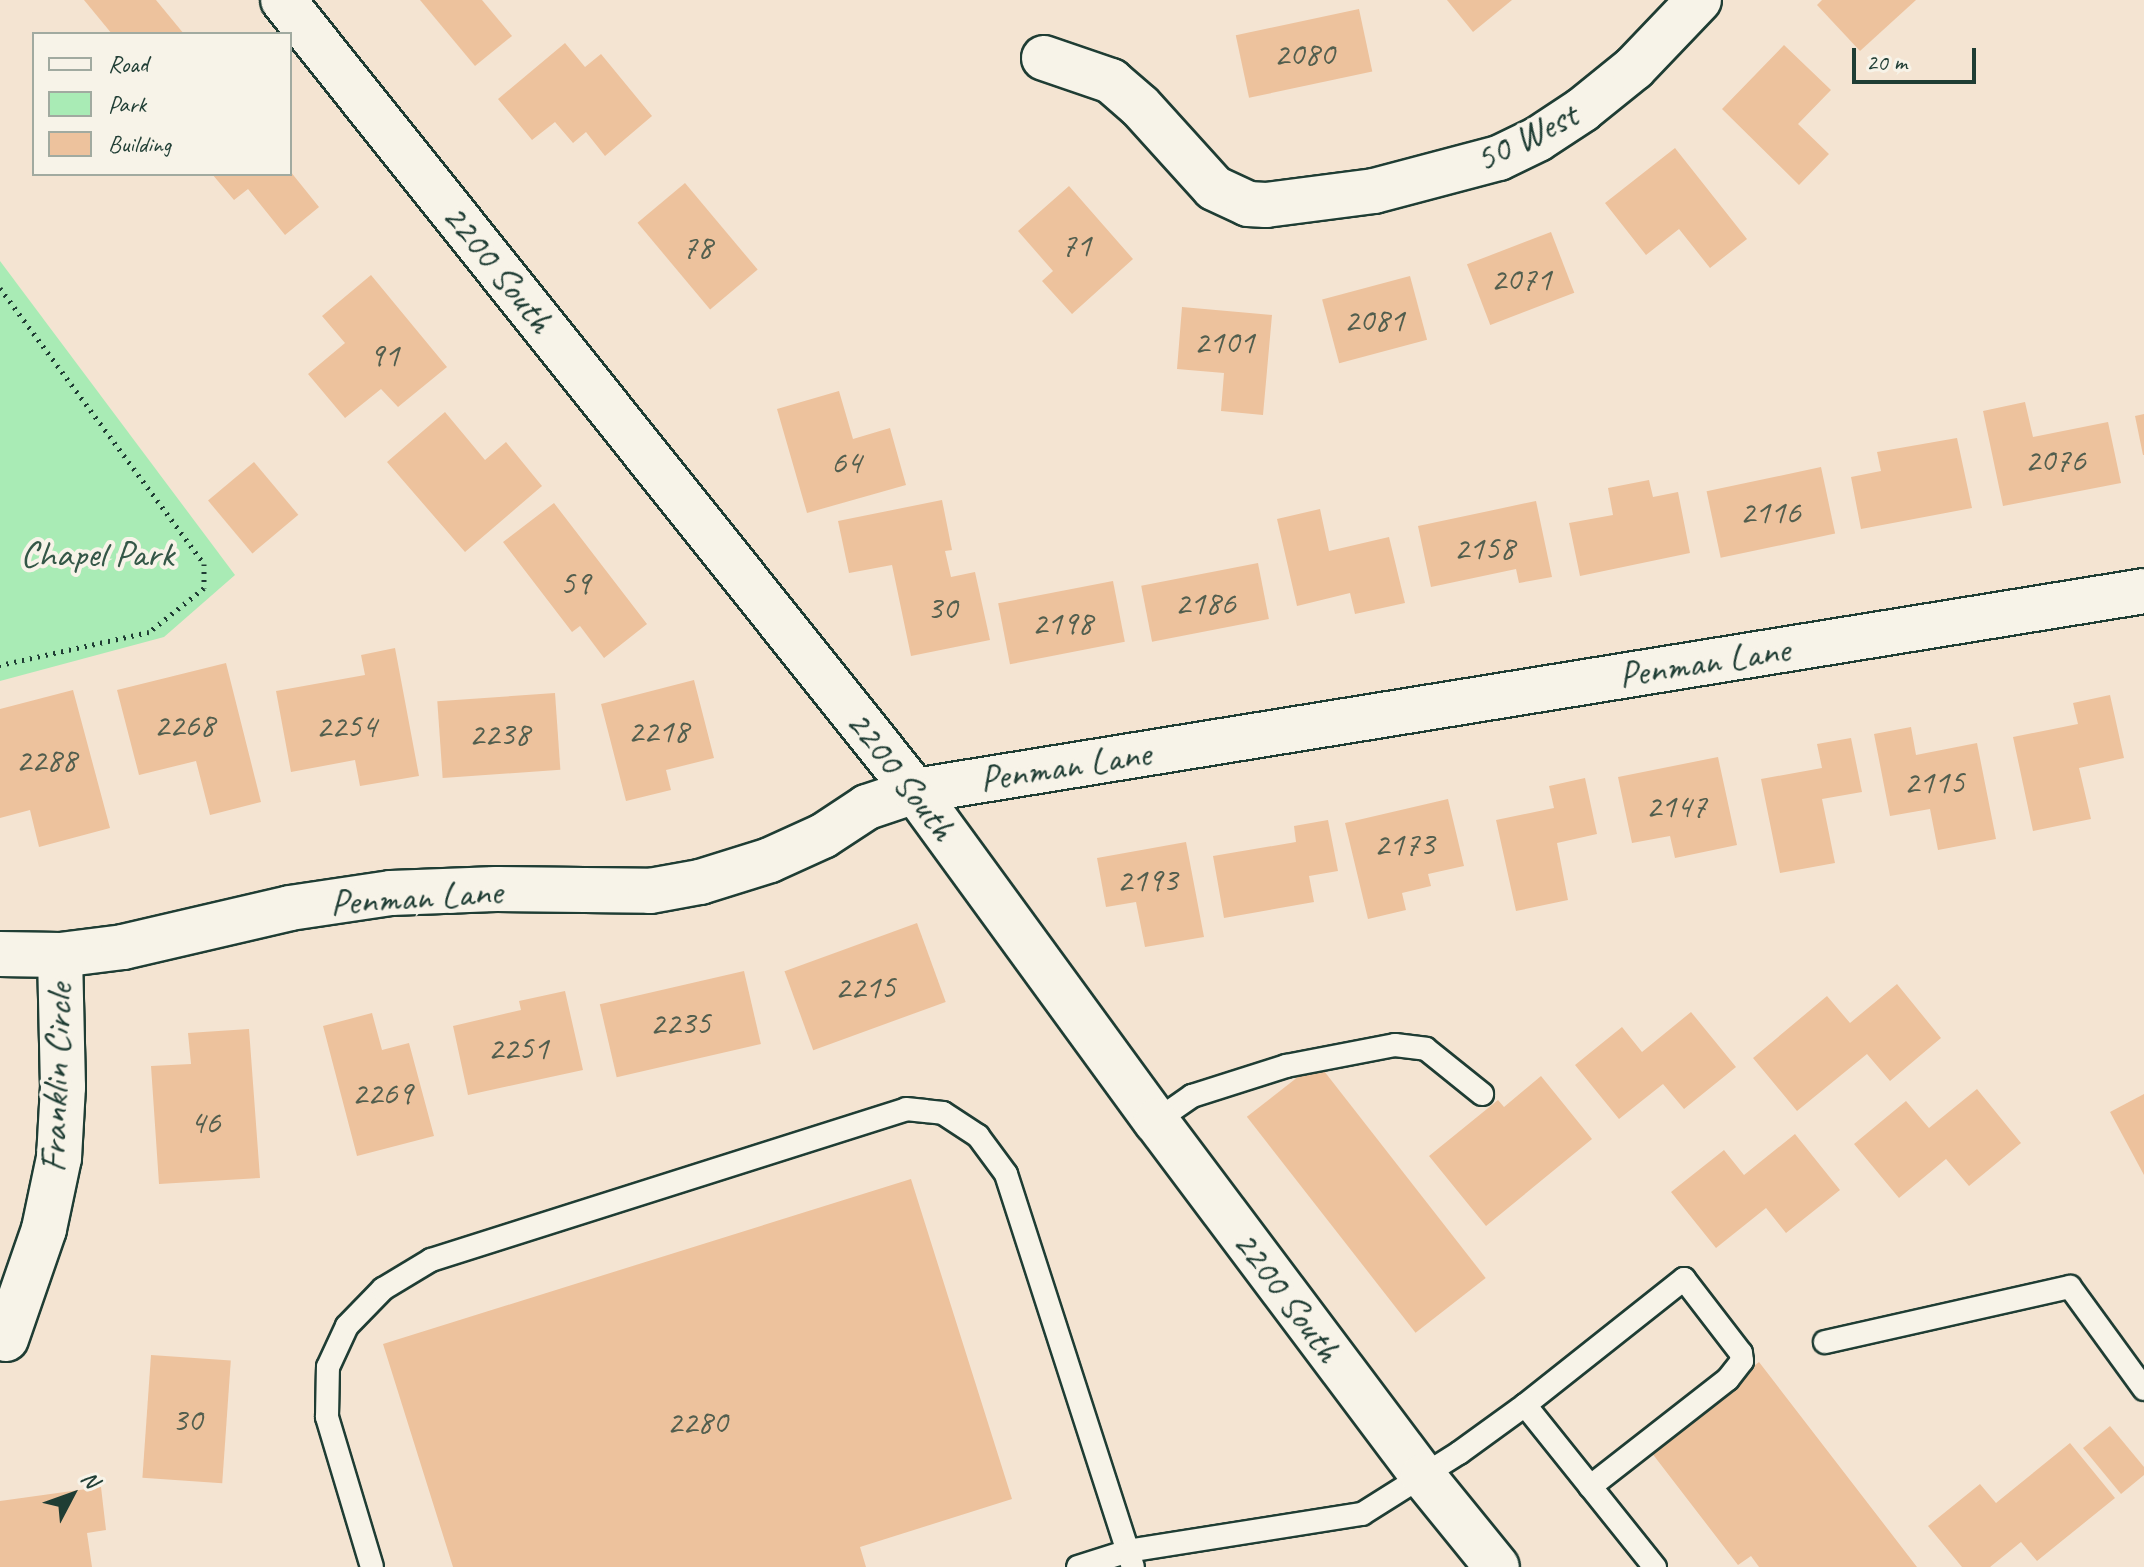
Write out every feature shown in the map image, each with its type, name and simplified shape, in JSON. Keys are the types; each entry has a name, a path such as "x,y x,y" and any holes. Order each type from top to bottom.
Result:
{"street":[{"name":"2200 South","path":"283,0 915,791 1156,1121 1423,1476 1497,1567"},
{"name":"50 West","path":"1044,58 1111,81 1140,106 1214,188 1248,204 1266,205 1374,191 1499,158 1538,139 1582,110 1634,68 1696,1"},
{"name":"Penman Lane","path":"0,954 60,955 123,947 290,908 391,893 497,889 650,891 700,882 770,860 823,836 867,807 915,791 2144,591"},
{"name":"Franklin Circle","path":"6,1339 44,1229 59,1158 63,1087 60,955"}],"lane":[{"path":"1156,1121 1192,1096 1219,1087 1286,1066 1395,1045 1426,1049 1482,1094"},
{"path":"372,1567 327,1417 328,1367 347,1326 383,1289 431,1260 906,1109 943,1113 978,1136 1006,1174 1131,1559"},
{"path":"1078,1567 1362,1514 1525,1405 1684,1279 1741,1353 1742,1361 1728,1379 1590,1487"},
{"path":"1825,1342 2070,1287 2144,1389"},
{"path":"1525,1405 1655,1567"}],"path":[{"path":"0,288 204,564 204,588 149,632 0,665"}],"green space":[{"name":"Chapel Park","path":"0,261 235,575 164,637 0,681"}],"building":[{"path":"84,0 156,0 182,32 110,32"},
{"path":"420,0 482,0 512,36 475,66"},
{"path":"1447,0 1512,0 1473,32"},
{"path":"1822,0 1916,0 1860,51 1817,5"},
{"path":"1359,9 1372,72 1249,98 1236,35"},
{"path":"565,43 585,67 601,54 652,116 605,156 586,132 573,143 555,122 532,140 498,99"},
{"path":"1784,45 1831,90 1798,124 1829,154 1799,185 1722,109"},
{"path":"1675,148 1747,239 1710,268 1679,229 1646,255 1605,203"},
{"path":"292,173 319,207 285,235 248,189 234,200 214,176 292,176"},
{"path":"685,183 758,270 710,309 638,223"},
{"path":"1069,186 1133,259 1072,314 1042,281 1053,271 1018,231"},
{"path":"1551,232 1574,293 1490,325 1467,264"},
{"path":"371,275 447,367 398,407 381,389 345,418 308,374 345,343 322,316"},
{"path":"1410,276 1427,340 1339,363 1322,300"},
{"path":"1182,307 1272,315 1263,415 1221,411 1224,373 1177,369"},
{"path":"839,391 853,439 890,428 906,485 807,513 777,409"},
{"path":"2025,402 2033,437 2108,422 2121,483 2003,506 1983,411"},
{"path":"445,412 485,460 506,442 542,486 465,552 387,462"},
{"path":"2144,414 2144,455 2143,455 2135,416"},
{"path":"1957,438 1972,508 1861,529 1851,477 1881,471 1877,452"},
{"path":"254,462 298,515 252,553 208,501"},
{"path":"1821,467 1835,534 1721,558 1707,491"},
{"path":"1649,480 1653,497 1678,492 1690,553 1580,576 1569,523 1613,515 1608,488"},
{"path":"942,500 952,550 945,551 951,577 975,572 990,640 911,656 892,565 849,573 838,521"},
{"path":"1536,501 1552,577 1519,583 1516,569 1431,587 1418,526"},
{"path":"554,503 647,624 604,658 580,626 572,632 503,542"},
{"path":"1320,509 1329,551 1389,537 1405,603 1355,614 1350,593 1297,606 1277,519"},
{"path":"1258,563 1269,619 1152,642 1141,586"},
{"path":"1113,581 1125,642 1010,664 998,603"},
{"path":"395,648 419,776 360,786 355,760 291,772 276,691 365,675 361,655"},
{"path":"226,663 261,802 210,815 196,761 139,775 117,690"},
{"path":"694,680 714,758 666,770 671,790 626,801 601,704"},
{"path":"73,690 110,828 39,847 30,810 0,818 0,709"},
{"path":"555,693 560,770 443,778 437,701"},
{"path":"2110,695 2124,758 2079,768 2091,819 2033,831 2013,737 2078,724 2073,703"},
{"path":"1911,727 1916,755 1977,743 1996,839 1938,850 1930,809 1890,816 1874,734"},
{"path":"1851,738 1862,792 1822,799 1835,863 1780,873 1761,779 1822,768 1817,744"},
{"path":"1718,757 1737,845 1675,858 1670,836 1632,843 1618,777"},
{"path":"1585,778 1597,834 1557,843 1568,900 1516,911 1496,820 1554,808 1549,786"},
{"path":"1448,799 1464,866 1428,874 1431,886 1402,893 1406,910 1368,919 1345,823"},
{"path":"1328,820 1338,871 1309,876 1314,902 1224,918 1213,856 1296,842 1294,826"},
{"path":"1186,842 1204,937 1145,947 1136,902 1106,907 1097,858"},
{"path":"917,923 946,1002 813,1050 785,971"},
{"path":"744,971 761,1044 617,1077 600,1004"},
{"path":"1897,984 1941,1038 1890,1081 1867,1054 1797,1111 1753,1058 1827,996 1850,1023"},
{"path":"565,991 583,1070 468,1095 453,1026 521,1010 519,1001"},
{"path":"1691,1012 1736,1067 1684,1109 1663,1084 1619,1119 1575,1065 1622,1027 1642,1052"},
{"path":"372,1013 382,1050 409,1043 434,1136 357,1156 323,1026"},
{"path":"249,1029 260,1178 159,1184 151,1066 191,1064 188,1033"},
{"path":"1317,1062 1486,1278 1416,1333 1247,1117"},
{"path":"1541,1076 1592,1139 1486,1226 1429,1156 1498,1100 1504,1107"},
{"path":"1977,1089 2021,1143 1969,1186 1946,1159 1899,1198 1854,1144 1906,1101 1929,1128"},
{"path":"2144,1094 2144,1175 2110,1112"},
{"path":"1795,1134 1840,1190 1786,1233 1766,1208 1716,1248 1671,1192 1724,1150 1744,1175"},
{"path":"911,1179 1012,1499 860,1547 866,1567 453,1567 383,1344"},
{"path":"151,1355 231,1361 222,1483 142,1478"},
{"path":"1759,1362 1917,1567 1759,1567 1751,1556 1738,1565 1648,1448"},
{"path":"2110,1426 2144,1467 2144,1475 2121,1494 2083,1448"},
{"path":"2070,1443 2115,1498 2037,1561 2021,1542 1990,1567 1962,1567 1928,1526 1980,1484 1996,1503"},
{"path":"101,1487 106,1530 87,1533 92,1567 0,1567 0,1501"}]}
